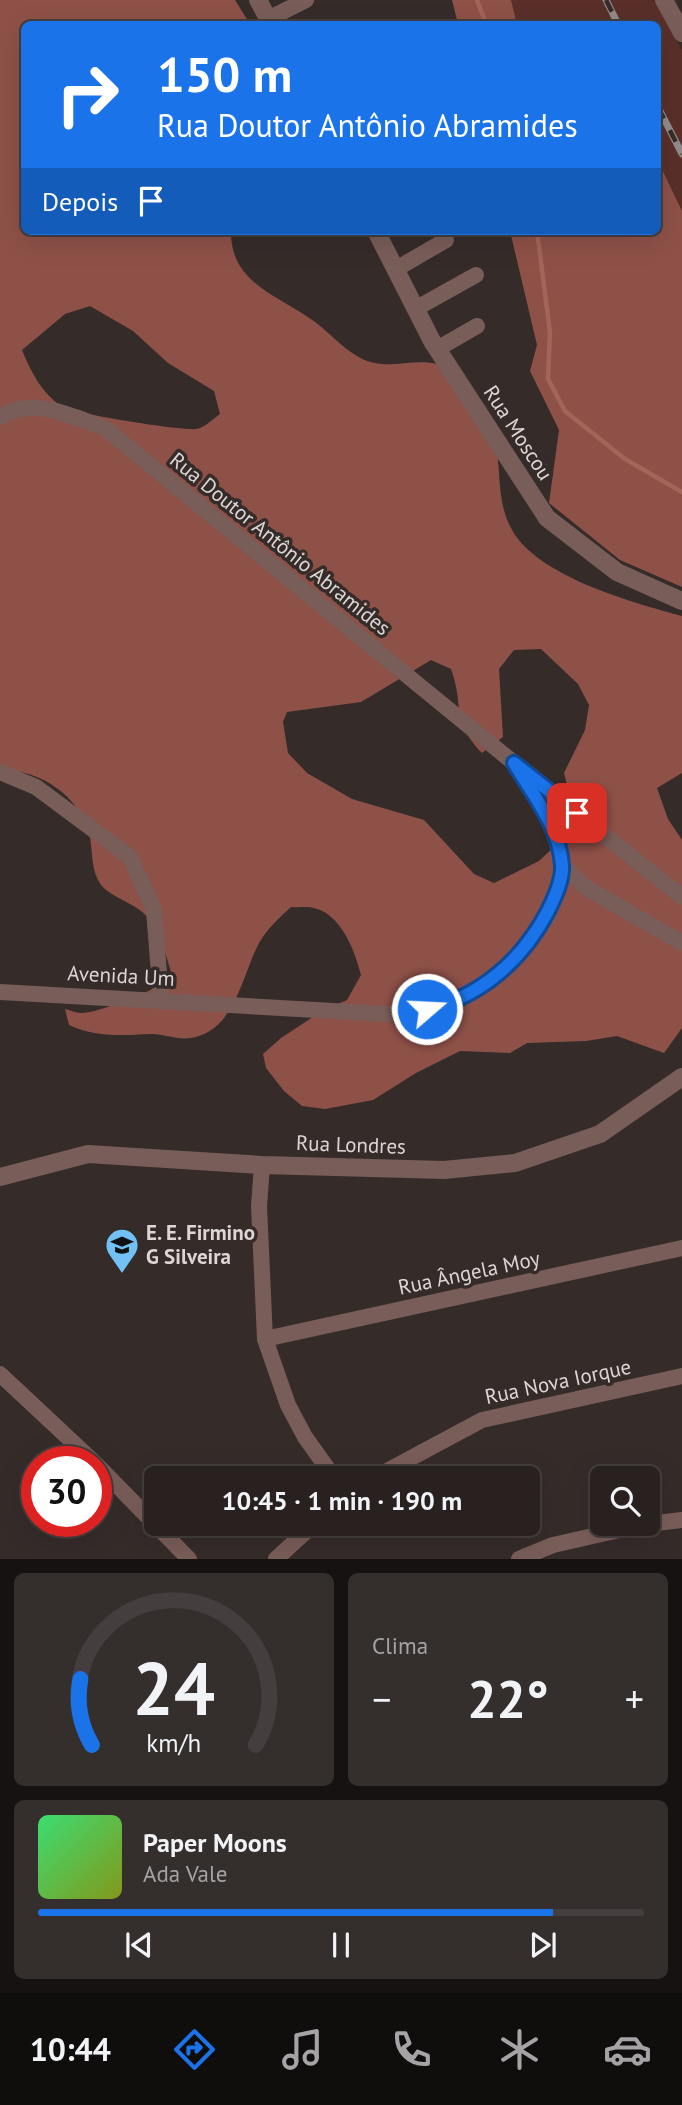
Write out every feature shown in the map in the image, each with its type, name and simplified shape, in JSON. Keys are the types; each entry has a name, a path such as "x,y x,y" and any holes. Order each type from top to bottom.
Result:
{"street":[{"path":"258,0 268,21"},
{"path":"271,21 306,0"},
{"path":"664,0 682,33"},
{"name":"Rua Moscou","path":"378,235 436,349 547,518 617,572 682,601"},
{"path":"396,270 446,240"},
{"path":"415,309 476,275"},
{"path":"436,349 477,327"},
{"name":"Rua Doutor Antônio Abramides","path":"0,418 9,412 44,407 105,428 682,897"},
{"name":"Rua Doutor Antônio Abramides","path":"240,1004 404,1015 451,1004 497,975 532,942 556,895 562,866 551,822 514,763"},
{"path":"0,772 36,787 130,857 154,909 161,999"},
{"path":"562,866 585,887 682,943"},
{"name":"Avenida Um","path":"0,992 240,1004"},
{"name":"Rua Londres","path":"0,1177 88,1154 262,1165 444,1170 515,1163 600,1134 682,1077"},
{"path":"262,1165 259,1206 265,1339 288,1405 305,1437 326,1466"},
{"name":"Rua Ângela Moy","path":"265,1339 682,1248"},
{"path":"0,1374 77,1446"},
{"name":"Rua Nova Iorque","path":"396,1466 482,1420 682,1376"},
{"path":"112,1480 189,1559"},
{"path":"660,1523 682,1520"},
{"path":"276,1559 301,1536"},
{"path":"519,1559 553,1545 593,1536"}],"shaded area":[{"path":"0,0 235,0 248,21 21,21 21,235 231,235 239,264 248,276 273,296 315,322 362,359 381,364 436,364 456,375 494,439 503,508 511,528 523,545 563,574 638,604 682,616 682,773 657,788 668,819 682,840 682,1028 664,1053 617,1036 586,1041 527,1043 510,1053 460,1051 416,1073 373,1100 325,1109 302,1106 284,1091 266,1068 263,1054 281,1038 322,1011 347,1000 361,975 351,945 332,918 314,908 291,907 269,928 259,943 227,1014 205,1034 185,1038 152,1034 110,1035 79,1029 69,1025 65,1009 81,1013 101,1009 142,994 173,978 162,942 148,917 110,892 98,880 90,838 78,809 57,788 44,780 0,769","holes":["90,306 133,331 168,363 214,391 220,414 200,428 188,429 72,410 63,407 49,396 38,382 22,350 65,314","541,649 578,684 589,705 585,730 564,773 570,796 569,820 556,845 539,861 494,883 474,874 424,820 352,799 307,773 288,753 283,722 287,712 361,702 431,660 451,669 462,722 482,753 503,737 499,669 514,650"]},
{"path":"452,0 511,0 516,21 457,21"},
{"path":"511,0 654,0 682,50 682,211 661,167 661,21 516,21"},
{"path":"661,167 682,211 682,587 620,560 549,503 559,430 530,371 537,345 511,235 661,235"}],"waterway":[{"path":"477,0 485,21"},
{"path":"538,235 550,332 548,379 565,411 625,459 682,492"}],"railway":[{"path":"606,0 616,21"},
{"path":"661,113 682,154"}],"place":[{"name":"E. E. Firmino G Silveira","path":"122,1275"}],"route":[{"path":"427,1009 451,1004 497,975 532,942 556,895 562,866 551,822 514,763 577,813"}]}
